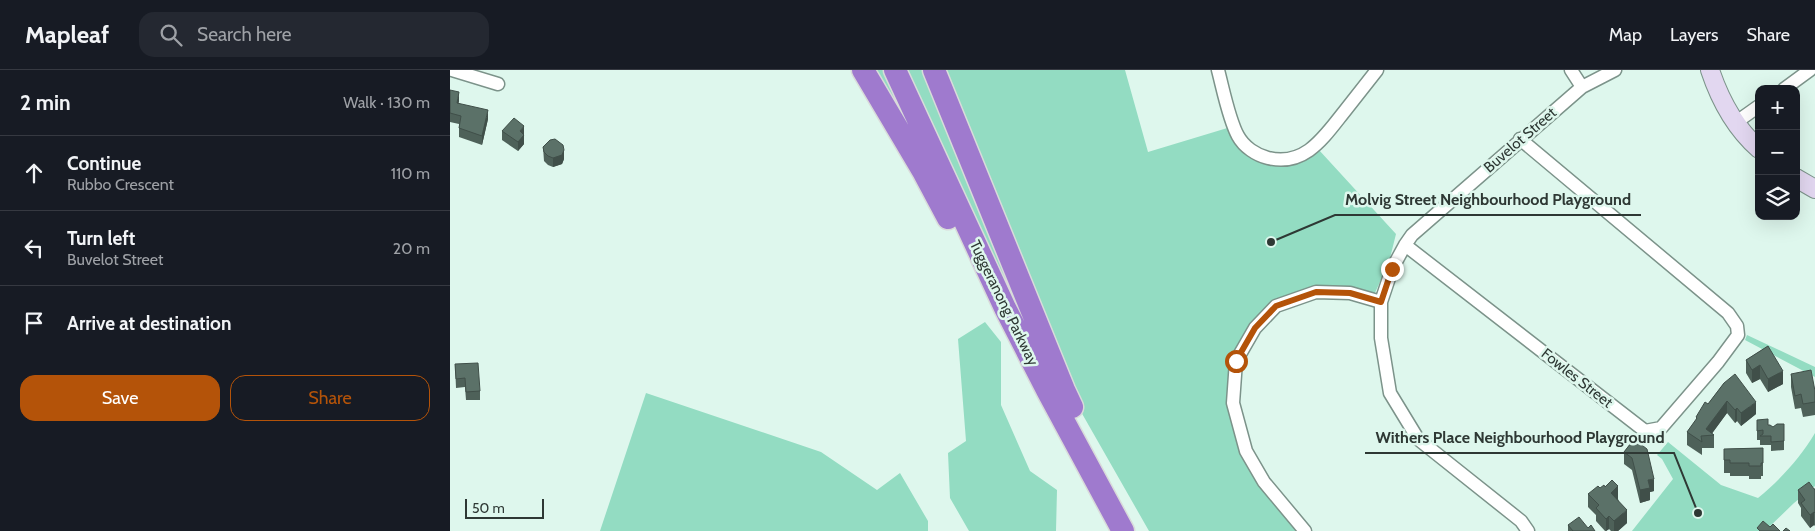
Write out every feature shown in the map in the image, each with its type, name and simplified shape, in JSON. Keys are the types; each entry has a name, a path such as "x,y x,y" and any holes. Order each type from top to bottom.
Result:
{"highway":[{"path":"863,70 924,173 996,313 1048,392"},
{"name":"Tuggeranong Parkway","path":"895,70 1005,308 1048,392 1129,524"},
{"name":"Tuggeranong Parkway","path":"934,70 1064,390 1129,524"},
{"path":"945,70 1014,268"}],"street":[{"path":"452,70 498,84"},
{"path":"1218,70 1238,136 1255,153 1268,158 1284,160 1300,157 1320,143 1377,70"},
{"path":"1571,70 1582,87"},
{"name":"Buvelot Street","path":"1528,531 1521,521 1418,439 1390,393 1382,338 1381,302 1392,269 1412,235 1582,87 1614,70"},
{"path":"1710,70 1716,88 1735,123 1755,146"},
{"path":"1789,85 1810,70"},
{"path":"1735,123 1755,109"},
{"name":"Fowles Street","path":"1405,245 1645,431 1661,428 1718,362 1738,335 1737,326 1728,313 1520,139"},
{"path":"1800,180 1815,189"},
{"path":"1305,531 1264,482 1246,451 1233,403 1236,361 1255,328 1276,306 1316,292 1350,293 1381,302"}],"green space":[{"path":"869,70 1125,70 1148,152 1234,126 1260,156 1288,166 1319,150 1396,234 1389,262 1374,295 1350,289 1275,304 1233,360 1243,452 1298,531 1149,531 1064,382 976,263"},
{"path":"985,322 1001,342 1001,405 1030,471 1057,490 1056,531 969,531 950,498 948,453 966,441 958,339"},
{"path":"1747,335 1815,367 1815,377 1745,340"},
{"path":"646,393 821,452 877,490 900,473 928,521 928,531 600,531"},
{"path":"1815,433 1815,486 1765,531 1632,531 1673,479 1662,459 1657,455 1668,442 1721,485 1758,498 1790,468"}],"building":[{"path":"450,90 459,92 457,103 488,110 482,136 459,128 461,116 450,113"},
{"path":"514,118 524,126 520,131 524,135 518,142 502,131"},
{"path":"555,139 563,145 564,150 562,155 553,158 544,152 543,147 550,140"},
{"path":"1768,346 1783,371 1768,379 1760,365 1752,370 1746,360"},
{"path":"478,363 480,391 466,392 465,378 456,379 455,364"},
{"path":"1811,370 1815,402 1803,404 1801,394 1795,396 1791,374"},
{"path":"1735,374 1756,402 1741,413 1737,408 1735,410 1727,401 1706,429 1714,435 1701,436 1702,442 1687,432 1705,402 1708,404 1724,383"},
{"path":"1768,419 1768,425 1773,427 1777,424 1784,424 1784,441 1771,442 1771,436 1760,436 1763,434 1763,430 1757,431 1757,420"},
{"path":"1634,439 1647,449 1654,479 1648,480 1650,488 1640,490 1632,458 1624,452"},
{"path":"1763,448 1763,463 1761,463 1761,466 1749,466 1749,463 1730,463 1730,460 1724,460 1724,449"},
{"path":"1612,480 1618,486 1611,493 1627,510 1614,521 1609,516 1606,519 1596,508 1599,505 1588,494 1598,486 1600,488 1604,485 1605,487"},
{"path":"1809,482 1815,489 1815,513 1810,515 1801,503 1805,500 1798,490"},
{"path":"1579,517 1588,528 1591,525 1595,531 1573,531 1568,525"},
{"path":"1763,521 1770,527 1773,524 1780,531 1760,531 1757,528"}],"place":[{"name":"Molvig Street Neighbourhood Playground","path":"1271,242"},
{"name":"Withers Place Neighbourhood Playground","path":"1698,513"}],"route":[{"path":"1236,361 1255,328 1276,306 1316,292 1350,293 1381,302 1392,269"}]}
